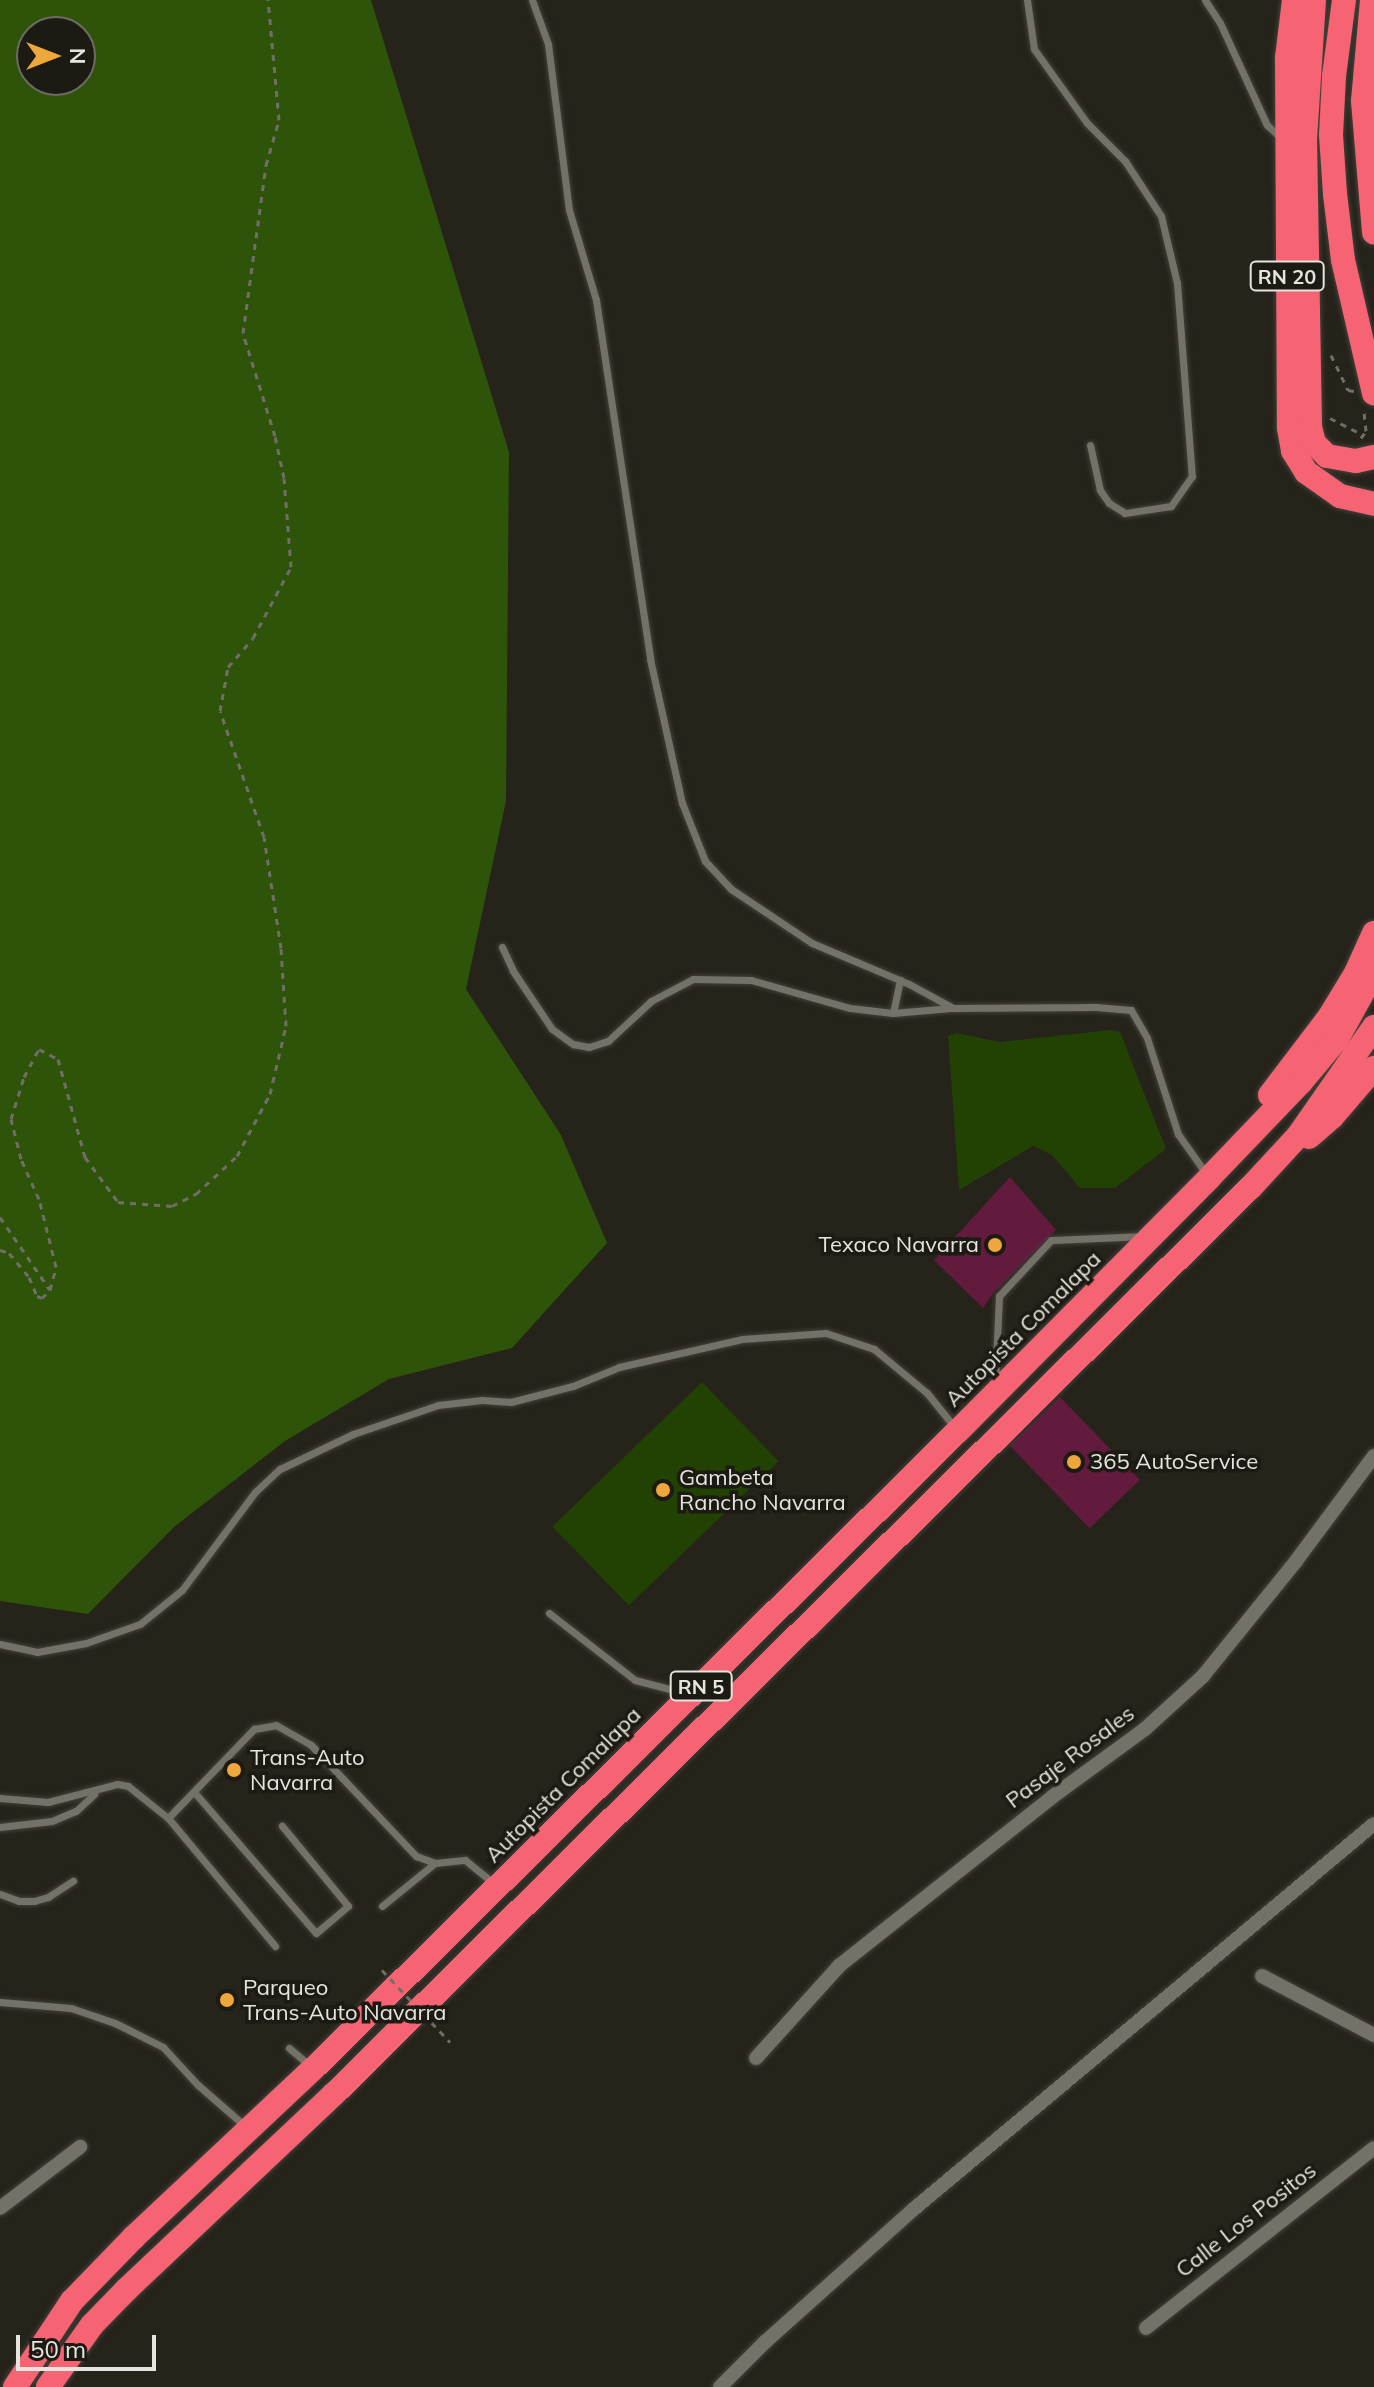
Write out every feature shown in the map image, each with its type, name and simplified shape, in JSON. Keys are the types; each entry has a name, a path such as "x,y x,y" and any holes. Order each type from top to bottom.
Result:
{"highway":[{"name":"RN 20","path":"1294,0 1287,58 1289,428 1293,451 1306,472 1326,489 1374,504"},
{"name":"RN 20","path":"1314,0 1305,139 1310,427 1314,443 1327,456 1356,461 1374,457"},
{"path":"1344,0 1331,120 1335,194 1343,260 1374,391"},
{"path":"1372,0 1363,101 1374,233"},
{"path":"1209,1178 1330,1016 1374,933"},
{"name":"Autopista Comalapa","path":"15,2387 72,2301 134,2237 313,2069 958,1431 1209,1178 1328,1050 1360,1002 1374,972"},
{"name":"RN 5","path":"48,2387 92,2325 127,2289 335,2093 1250,1188 1298,1136 1374,1027"},
{"path":"1250,1188 1332,1117 1374,1068"}],"street":[{"name":"Pasaje Rosales","path":"756,2058 839,1966 1052,1797 1145,1729 1203,1676 1296,1561 1374,1456"},
{"path":"720,2387 775,2333 915,2208 1374,1824"},
{"path":"1262,1976 1374,2035"},
{"path":"0,2208 80,2147"},
{"name":"Calle Los Positos","path":"1146,2328 1374,2148"}],"lane":[{"path":"532,0 548,44 569,210 596,300 647,645 682,803 705,861 731,889 812,943 900,980 953,1008"},
{"path":"1027,0 1034,49 1087,123 1125,161 1161,216 1177,283 1192,476 1171,506 1125,513 1109,503 1100,490 1090,445"},
{"path":"1205,0 1220,23 1267,125 1287,142"},
{"path":"502,947 513,971 552,1029 573,1044 589,1047 608,1041 651,1001 693,979 751,980 850,1008 893,1013 953,1008 1096,1007 1131,1010 1147,1038 1178,1134 1209,1178"},
{"path":"893,1013 900,980"},
{"path":"995,1394 999,1296 1051,1240 1152,1236"},
{"path":"0,1644 37,1652 86,1643 140,1624 182,1590 255,1492 280,1469 353,1434 438,1405 482,1400 511,1402 573,1386 619,1367 742,1339 826,1333 874,1349 927,1393 958,1431"},
{"path":"549,1613 635,1680 691,1695"},
{"path":"168,1818 254,1729 285,1727 311,1745 416,1856 435,1863 465,1860 497,1887"},
{"path":"0,1798 37,1803 95,1792 117,1784 128,1786 168,1818 275,1946"},
{"path":"0,1827 52,1821 76,1811 95,1792"},
{"path":"195,1793 316,1933 348,1906 282,1826"},
{"path":"382,1906 435,1863"},
{"path":"0,1894 19,1901 34,1901 48,1897 73,1881"},
{"path":"0,2002 71,2008 115,2023 163,2047 198,2085 249,2130"},
{"path":"289,2048 313,2069"}],"path":[{"path":"0,1250 9,1253 29,1277 37,1296 42,1298 50,1290 56,1267 39,1199 21,1159 11,1119 24,1077 39,1049 58,1059 85,1157 118,1202 172,1206 196,1194 237,1156 270,1094 286,1026 281,948 264,837 220,711 228,667 253,638 291,567 284,478 272,423 243,333 266,165 279,120 268,0"},
{"path":"1325,348 1348,390 1374,391"},
{"path":"0,1217 50,1290"},
{"path":"382,1970 450,2042"}],"green space":[{"path":"0,0 371,0 509,452 506,801 466,989 561,1135 607,1243 512,1348 389,1379 285,1441 174,1527 88,1614 0,1601"},
{"path":"1111,1030 1120,1032 1166,1149 1115,1188 1080,1188 1052,1155 1033,1146 959,1190 948,1036 957,1033 1000,1042"},
{"name":"Gambeta Rancho Navarra","path":"702,1382 778,1461 629,1606 552,1526"}],"building":[{"name":"Texaco Navarra","path":"1010,1177 1056,1230 994,1292 983,1308 934,1260"},
{"name":"365 AutoService","path":"1060,1397 1140,1480 1090,1528 1010,1446"}],"place":[{"name":"Texaco Navarra","path":"995,1245"},
{"name":"365 AutoService","path":"1074,1462"},
{"name":"Gambeta Rancho Navarra","path":"663,1490"},
{"name":"Trans-Auto Navarra","path":"234,1770"},
{"name":"Parqueo Trans-Auto Navarra","path":"227,2000"}]}
